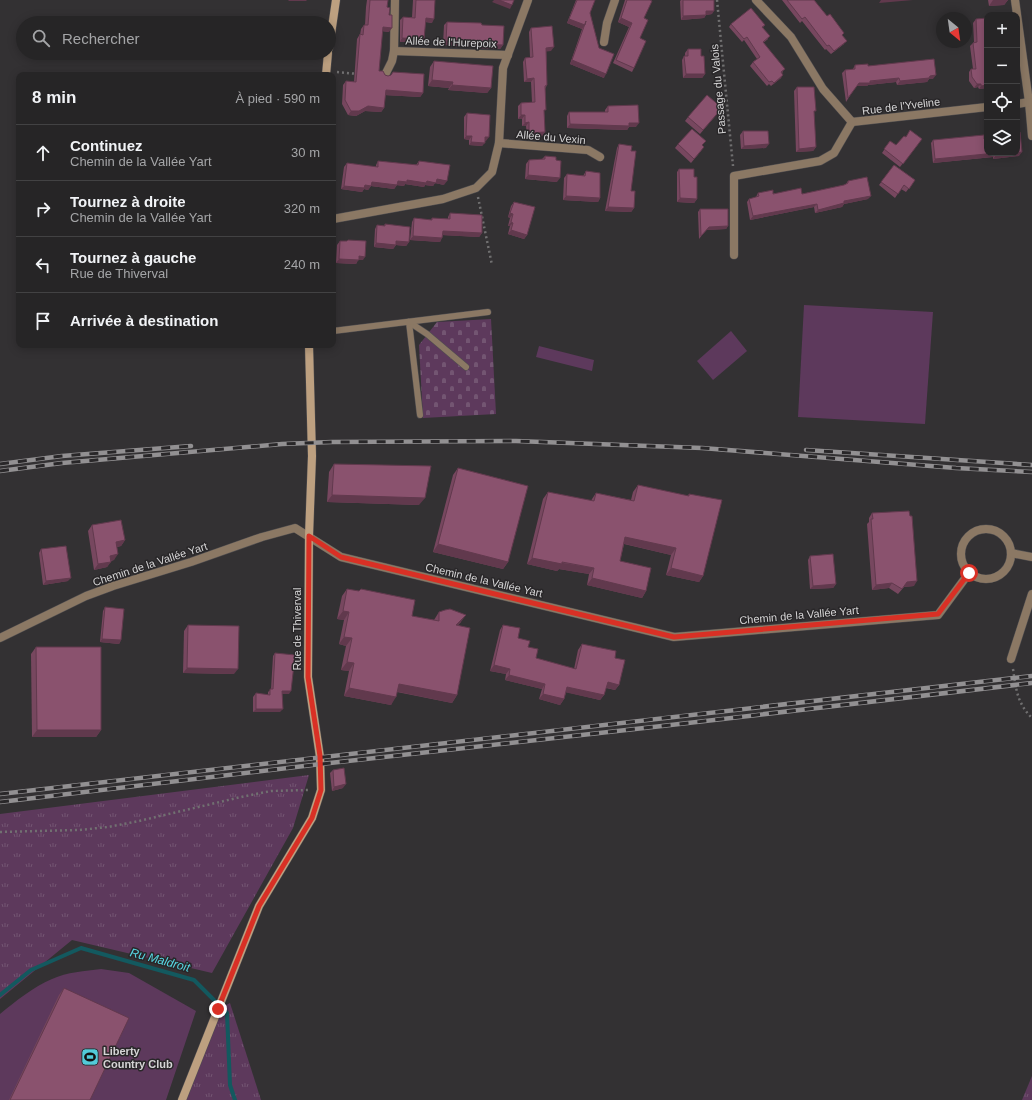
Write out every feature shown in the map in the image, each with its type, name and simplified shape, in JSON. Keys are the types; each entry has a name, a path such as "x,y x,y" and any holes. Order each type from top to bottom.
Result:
{"street":[{"path":"334,16 336,0"},
{"name":"Allée de l'Hurepoix","path":"385,75 392,61 394,51 395,0"},
{"path":"336,218 443,199 476,188 492,172 499,143 503,68 528,0"},
{"path":"604,42 607,23 615,0"},
{"name":"Rue de l'Yveline","path":"756,0 791,37 823,89 852,122 984,107"},
{"path":"1016,0 1032,136"},
{"name":"Allée de l'Hurepoix","path":"394,51 508,55"},
{"path":"326,72 327,60"},
{"path":"1020,104 1029,102"},
{"path":"734,255 734,176 820,161 834,153 852,122"},
{"name":"Allée du Vexin","path":"499,143 588,150 600,157"},
{"name":"Rue de Thiverval","path":"182,1100 259,906 312,818 321,790 320,756 308,677 309,536 312,456 309,348"},
{"name":"Chemin de la Vallée Yart","path":"0,638 86,596 113,586 192,562 262,537 295,528 341,557 674,637 938,614 969,573"},
{"path":"983,529 991,530 1005,538 1009,545 1010,553 1006,568 996,576 984,579 969,573 961,559 963,543 968,536 983,529"},
{"path":"1010,553 1032,556"},
{"path":"1011,659 1032,594"}],"lane":[{"path":"336,331 488,312"},
{"path":"409,322 427,334 466,367"},
{"path":"409,322 420,415"}],"path":[{"name":"Passage du Valois","path":"717,0 734,176"},
{"path":"336,73 363,74"},
{"path":"476,188 492,265"},
{"path":"1011,659 1019,701 1024,710 1032,718"},
{"path":"0,832 79,830 108,827 271,791 321,790"}],"green space":[{"path":"804,305 933,312 925,424 798,417"},
{"path":"491,319 496,414 423,418 419,345 437,322"},
{"path":"731,331 747,351 713,380 697,361"},
{"path":"539,346 594,360 592,371 536,357"},
{"path":"309,775 293,828 212,973 72,940 0,999 0,814"},
{"name":"Liberty Country Club","path":"101,969 129,973 196,1011 166,1100 0,1100 0,1014 18,999 45,982 70,973"},
{"path":"230,1003 261,1100 182,1100 218,1009"},
{"path":"1032,1076 1032,1100 1022,1100"}],"building":[{"path":"370,0 388,0 387,7 390,8 389,15 392,15 392,28 383,27 379,71 383,71 385,75 388,76 393,72 424,74 423,93 386,90 384,108 368,106 359,111 351,111 345,100 346,81 356,82 360,34 363,35 364,25 368,25"},
{"path":"416,0 435,0 434,19 426,18 424,39 402,38 403,17 415,18"},
{"path":"499,0 514,0 512,5"},
{"path":"577,0 595,0 590,13 599,48 614,54 606,74 572,60 585,25 569,19"},
{"path":"627,0 652,1 644,18 648,20 640,38 646,41 634,68 616,60 632,23 621,18"},
{"path":"683,0 714,0 714,11 706,11 706,15 683,16"},
{"path":"787,0 814,0 827,16 830,14 844,33 842,35 847,41 834,51 829,45 827,46 805,17 802,19"},
{"path":"751,8 765,25 762,27 770,36 763,42 785,69 781,72 783,75 774,83 772,81 769,82 753,62 760,57 747,37 744,39 731,24"},
{"path":"984,18 984,86 981,86 981,84 977,84 972,77 971,69 976,69 973,43 977,42 976,19"},
{"path":"447,22 481,23 482,25 504,26 503,45 446,41"},
{"path":"552,26 554,47 546,48 547,85 545,86 545,132 529,133 529,122 525,123 525,115 521,115 521,103 535,102 534,78 527,79 525,58 533,57 531,28"},
{"path":"688,49 701,49 701,56 704,56 705,74 686,74 684,56 688,56"},
{"path":"934,59 936,75 930,76 929,78 900,81 899,78 870,81 870,83 859,83 848,98 845,70 855,69 855,65 868,64 868,66"},
{"path":"434,61 493,66 491,88 452,85 453,82 432,80"},
{"path":"797,87 814,87 816,147 799,149"},
{"path":"707,95 722,108 703,130 688,117"},
{"path":"638,105 639,123 629,123 629,126 570,124 569,112 608,112 608,106"},
{"path":"467,113 490,115 489,137 485,137 485,143 471,142 472,136 466,136"},
{"path":"692,129 706,141 702,145 704,147 694,159 678,144"},
{"path":"910,130 922,139 903,164 884,149 890,141 896,145 904,136 906,137"},
{"path":"743,131 768,131 769,144 744,146"},
{"path":"1020,132 1022,152 1020,152"},
{"path":"984,135 984,154 935,159 933,140"},
{"path":"619,144 632,146 631,151 636,151 631,191 635,191 634,208 608,207"},
{"path":"545,156 556,157 556,160 561,161 560,178 528,175 529,160 545,159"},
{"path":"378,161 418,165 419,161 450,165 447,181 437,179 436,183 427,181 426,183 407,180 407,182 398,181 397,185 372,182 371,186 365,185 364,188 344,186 347,163 378,167"},
{"path":"894,165 915,180 909,189 904,185 898,194 881,182"},
{"path":"679,169 694,169 694,177 697,177 697,199 680,198"},
{"path":"586,171 600,173 600,198 566,196 567,174 585,176"},
{"path":"867,177 871,196 844,201 844,203 818,210 817,204 753,216 749,199 759,196 758,193 773,190 773,194 801,188 802,194 844,185 848,183 848,181"},
{"path":"514,202 535,207 527,235 511,230 513,214 510,213"},
{"path":"700,209 728,209 728,226 709,227 701,236"},
{"path":"450,213 482,215 482,233 443,231 442,238 413,236 414,218 432,220 432,218 450,219"},
{"path":"385,224 410,227 409,242 396,241 396,245 376,243 377,225 385,226"},
{"path":"340,241 366,241 365,257 359,256 359,260 339,259"},
{"path":"334,464 431,466 425,498 332,495"},
{"path":"458,468 528,486 508,562 438,544"},
{"path":"638,485 689,496 689,494 722,500 703,576 671,568 676,548 625,537 620,561 651,568 646,591 592,578 594,568 532,558 548,492 594,501 596,493 634,501"},
{"path":"909,511 910,516 912,516 917,581 907,582 902,589 892,583 876,585 871,519 873,519 872,513"},
{"path":"121,520 125,540 116,542 118,554 110,556 111,562 98,564 92,525"},
{"path":"66,546 71,578 46,581 41,549"},
{"path":"833,554 836,584 813,586 810,556"},
{"path":"347,589 359,591 361,589 415,600 412,616 439,621 439,612 450,609 466,615 456,625 470,628 457,695 399,684 396,697 349,688 354,663 347,662 352,638 344,637 349,612 343,611"},
{"path":"105,607 124,609 121,640 102,639"},
{"path":"188,625 239,626 238,669 187,668"},
{"path":"503,625 520,628 518,638 530,641 528,647 538,649 536,658 576,669 582,644 616,651 615,658 625,660 619,685 608,682 604,695 567,687 564,699 543,694 545,684 509,675 510,669 494,665"},
{"path":"36,647 101,647 101,730 37,730"},
{"path":"275,653 295,655 291,691 282,691 283,709 256,709 256,693 270,695 270,689 273,689"},
{"path":"344,768 346,784 334,787 333,770"},
{"path":"64,988 129,1018 90,1100 10,1100"}],"waterway":[{"name":"Ru Maldroit","path":"0,995 31,970 81,948 194,980 227,1013 230,1085 235,1100"}],"railway":[{"path":"0,471 62,463 282,444 332,442 516,441 702,448 956,468 1032,472"},
{"path":"0,464 62,456 191,446"},
{"path":"806,450 1032,465"},
{"path":"0,794 1032,676"},
{"path":"0,802 1032,683"}],"place":[{"name":"Liberty Country Club","path":"90,1057"}],"route":[{"path":"218,1009 259,906 312,818 321,790 321,764 308,677 309,536 341,557 674,637 938,614 969,573"}]}
